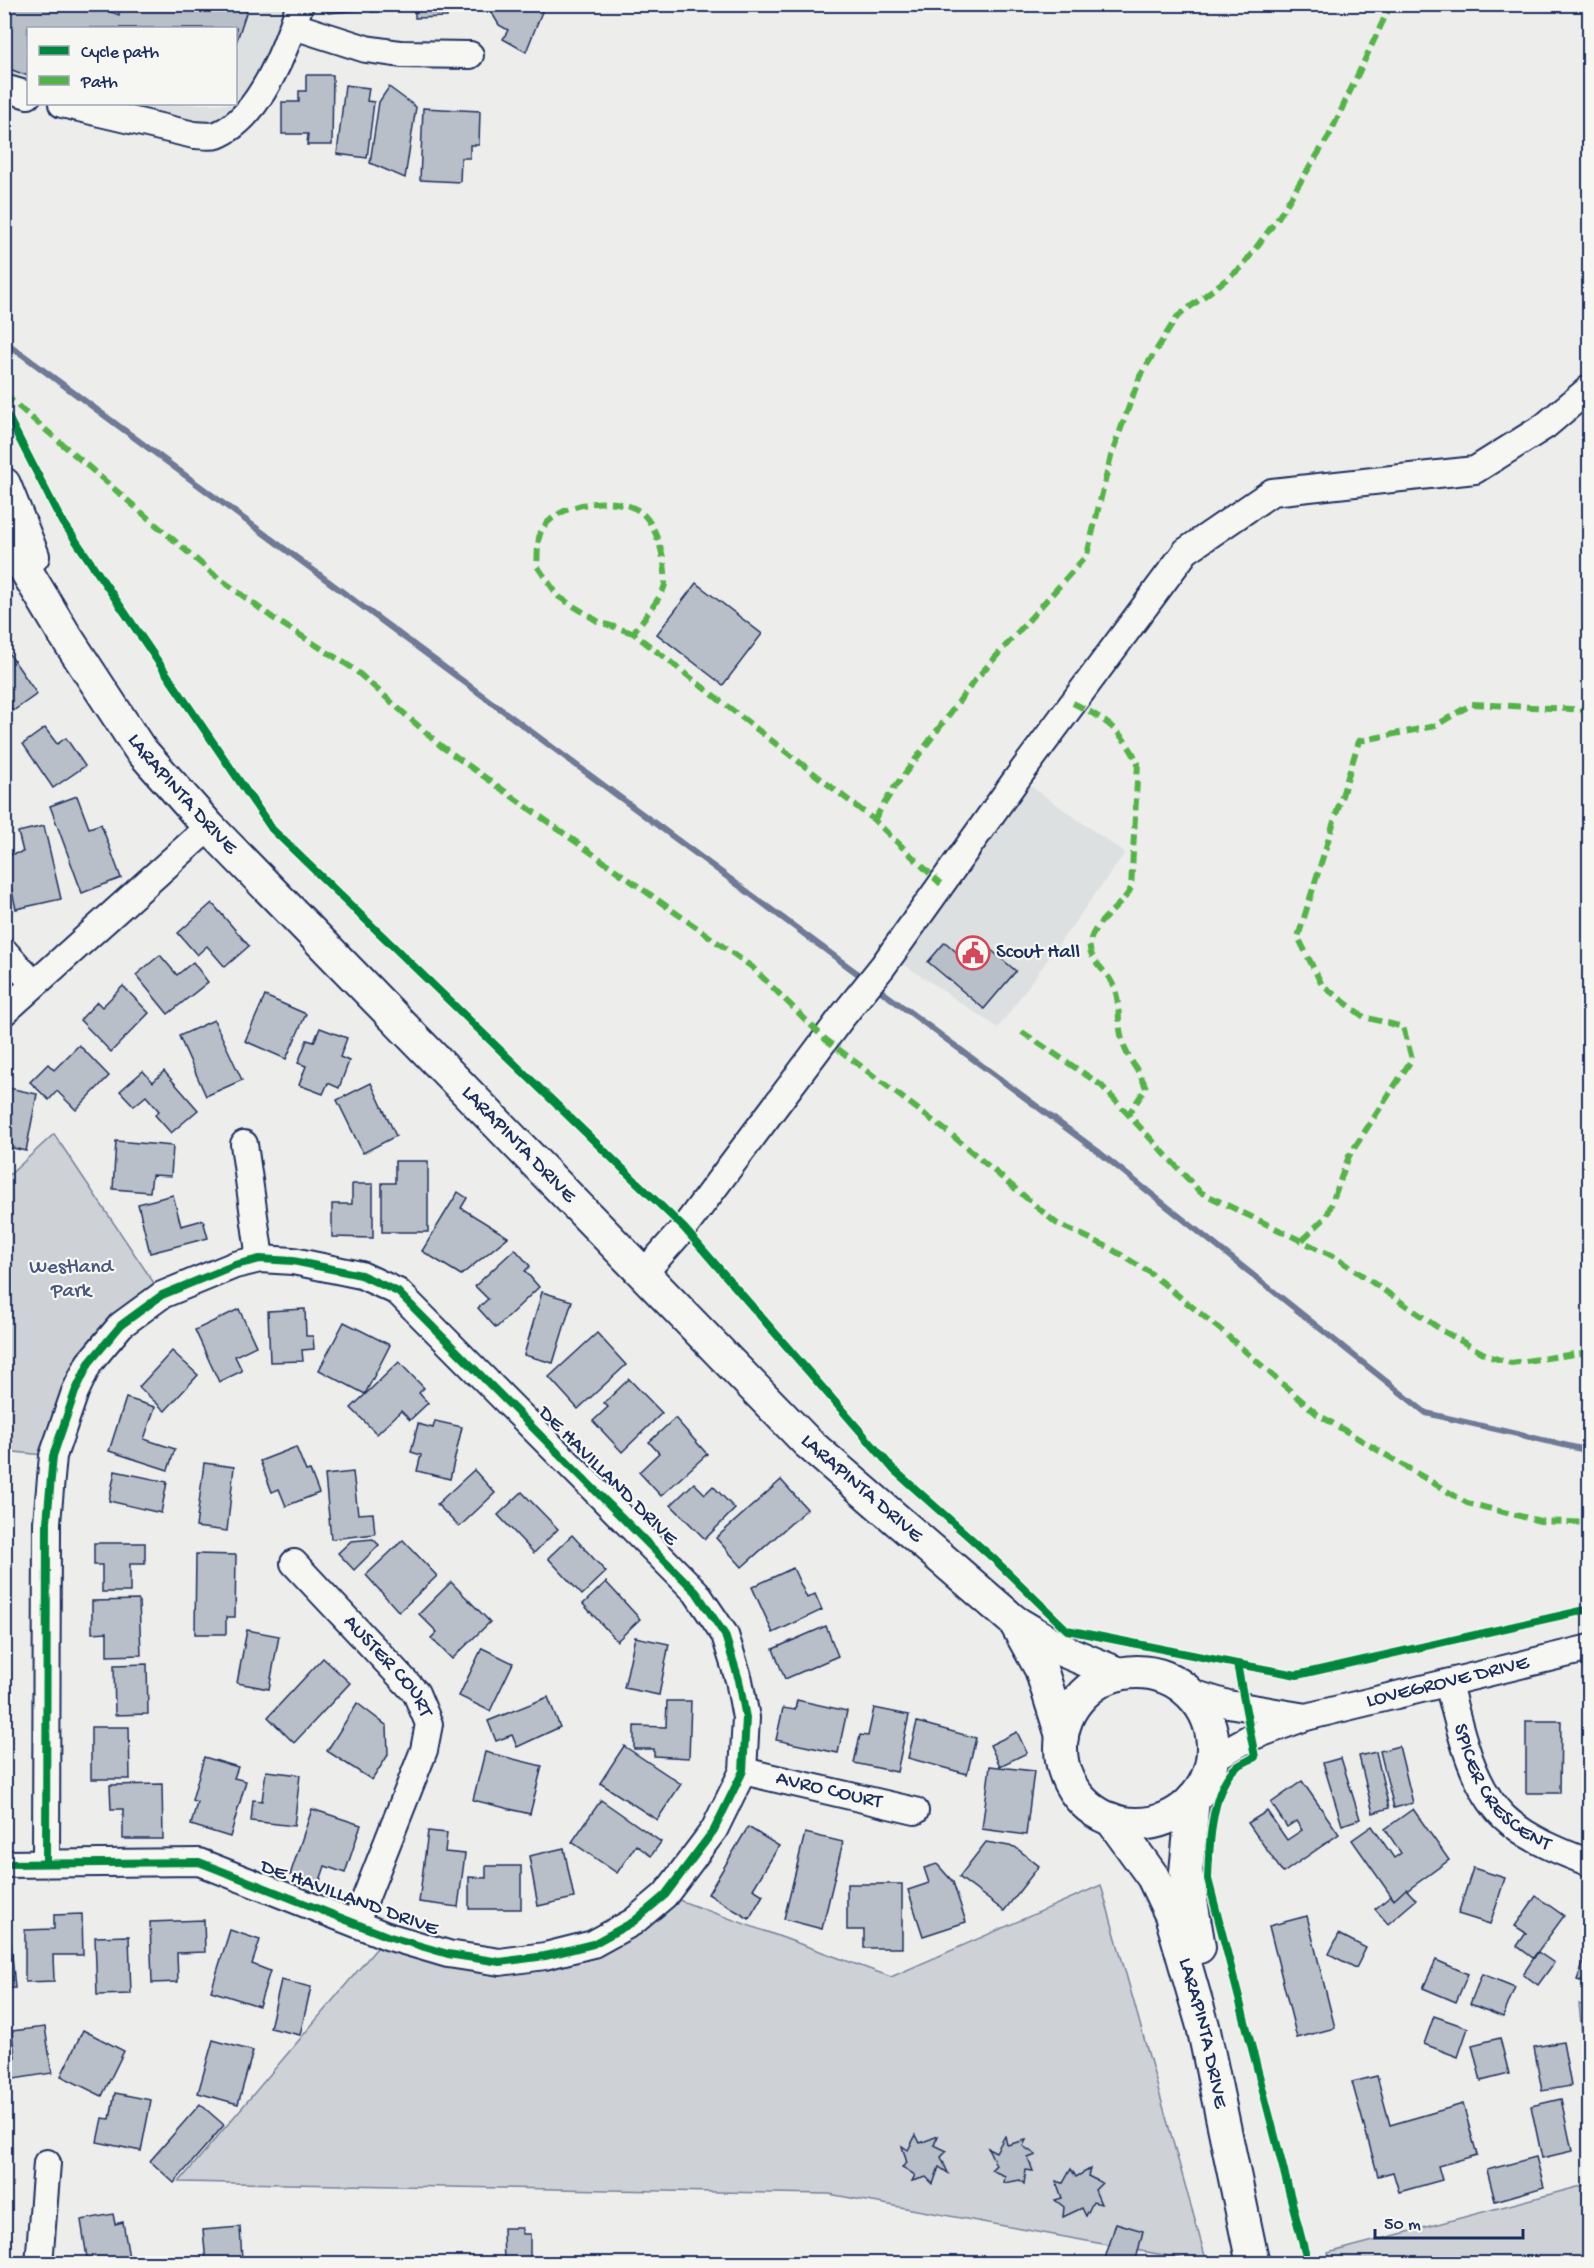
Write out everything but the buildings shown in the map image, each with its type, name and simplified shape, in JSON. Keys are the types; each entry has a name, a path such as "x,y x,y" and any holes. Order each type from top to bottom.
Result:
{"main road":[{"name":"LARAPINTA DRIVE","path":"4,484 63,632"},
{"name":"LARAPINTA DRIVE","path":"4,534 63,632 139,748 209,827 808,1443 1015,1622 1064,1651 1119,1674"},
{"name":"LARAPINTA DRIVE","path":"1015,1622 1041,1669 1062,1736"},
{"path":"1134,1672 1163,1676 1189,1692 1206,1716 1211,1730 1212,1760 1202,1787 1193,1799 1176,1813 1155,1822 1141,1824 1111,1819 1086,1804 1069,1780 1064,1766 1062,1736 1073,1708 1092,1686 1119,1674 1134,1672"},
{"name":"LARAPINTA DRIVE","path":"1193,1799 1187,1846 1188,1894 1253,2264"},
{"name":"LARAPINTA DRIVE","path":"1111,1819 1153,1878 1171,1915 1203,2026 1253,2264"}],"street":[{"path":"66,105 194,135 215,136 231,127 256,104 297,15 366,49 401,54 470,55"},
{"path":"4,87 27,95"},
{"path":"644,1273 684,1228 842,1017 883,966 1186,550 1272,492 1475,471 1545,426 1590,388"},
{"path":"4,1012 209,827"},
{"path":"4,951 34,984"},
{"path":"244,1144 260,1259"},
{"name":"DE HAVILLAND DRIVE","path":"4,1864 199,1862 387,1936 448,1954 500,1962 545,1956 593,1944 633,1922 665,1895 714,1830 743,1771 746,1718 739,1680 725,1635 696,1592 398,1292 361,1275 293,1261 260,1259 235,1265 162,1295 121,1325 89,1363 75,1392 53,1456 47,1522 46,1863"},
{"name":"AUSTER COURT","path":"294,1563 416,1694 429,1724 424,1750 356,1922"},
{"name":"LOVEGROVE DRIVE","path":"1212,1760 1251,1737 1306,1717 1590,1648"},
{"name":"SPICER CRESCENT","path":"1448,1683 1466,1752 1482,1785 1504,1817 1539,1841 1590,1863"},
{"name":"LOVEGROVE DRIVE","path":"1189,1692 1228,1704 1306,1717"},
{"name":"AVRO COURT","path":"743,1771 915,1811"},
{"path":"39,2264 47,2163"}],"shaded area":[{"path":"5,5 300,5 256,104 215,136 67,105 237,105 237,27 27,27 27,95 5,88"},
{"path":"1018,777 1125,853 998,1028 890,955"}],"green space":[{"name":"Westland Park","path":"54,1134 162,1295 121,1325 53,1456 5,1451 5,1179"},
{"path":"1101,1885 1207,2263 829,2194 179,2182 387,1936 545,1956 665,1895 891,1977"},
{"path":"1579,2004 1589,2008 1589,2102"},
{"path":"1589,2184 1589,2263 1331,2263 1328,2253"}],"waterway":[{"path":"4,341 865,979"},
{"path":"873,985 1100,1153 1426,1413 1590,1451"}],"marked path":[{"path":"874,820 894,788 975,680 1087,555 1111,456 1140,376 1177,317 1241,268 1278,218 1329,136 1391,4"},
{"path":"4,394 212,573 273,618 354,669 441,746 752,967 825,1039 953,1136 1056,1223 1108,1247 1149,1272 1222,1331 1317,1414 1467,1503 1540,1521 1590,1523"},
{"path":"633,633 599,622 559,597 537,566 540,534 547,523 558,514 572,508 605,502 634,508 644,515 653,529 660,548 665,567 665,584 656,602 633,633 874,820 941,884"},
{"path":"1073,703 1112,727 1126,742 1138,763 1131,888 1097,927 1090,942 1093,958 1114,987 1123,1043 1146,1088 1128,1115"},
{"path":"1302,1240 1327,1216 1349,1156 1412,1059 1403,1027 1364,1017 1322,985 1298,937 1359,741 1435,726 1472,704 1590,710"},
{"path":"1022,1032 1101,1085 1200,1192 1337,1258 1443,1331 1488,1356 1511,1363 1590,1352"}],"cycle path":[{"path":"4,409 59,516 272,829 684,1228 894,1470 995,1560 1067,1630 1237,1664 1255,1757 1234,1769 1220,1792 1213,1821 1208,1879 1308,2264"},
{"path":"4,1864 199,1862 387,1936 448,1954 500,1962 545,1956 593,1944 633,1922 665,1895 714,1830 743,1771 746,1718 739,1680 725,1635 696,1592 398,1292 361,1275 293,1261 260,1259 235,1265 162,1295 121,1325 89,1363 75,1392 53,1456 47,1522 46,1863"},
{"path":"1237,1664 1297,1675 1590,1609"}],"place":[{"name":"Scout Hall","path":"973,953"}]}
